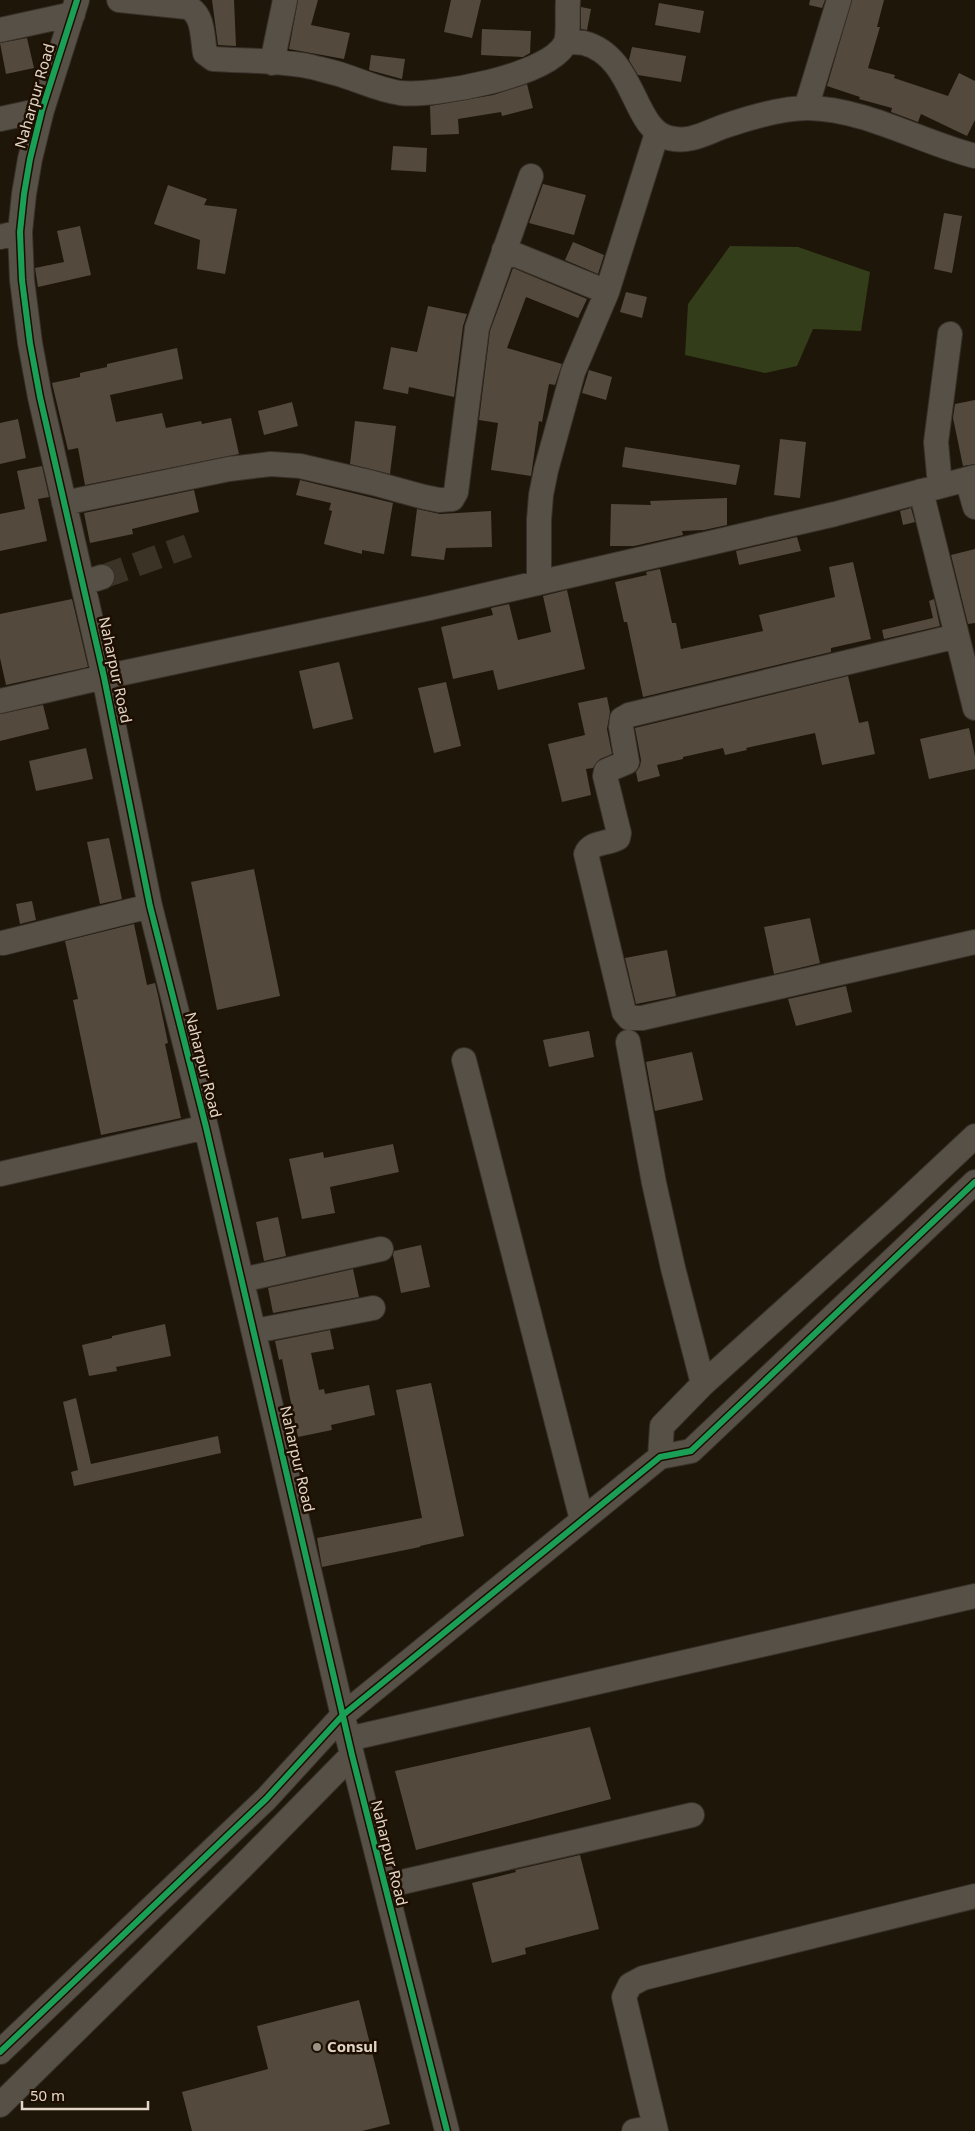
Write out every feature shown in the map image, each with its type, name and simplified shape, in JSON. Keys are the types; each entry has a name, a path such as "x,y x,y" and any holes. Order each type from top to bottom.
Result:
{"street":[{"path":"119,0 187,7 195,10 199,18 205,53 213,59 309,66 343,75 378,88 400,93 420,94 480,84 526,71 551,59 566,42 568,0"},
{"path":"272,63 285,0"},
{"path":"806,108 839,0"},
{"path":"0,30 75,7"},
{"name":"Naharpur Road","path":"75,7 42,110 10,235 22,280 30,343 40,397 64,503 92,580 104,677 150,906 206,1127 350,1747 447,2131"},
{"path":"566,42 584,43 600,50 616,64 630,86 647,122 657,133 670,139 688,140 708,134 728,124 769,113 806,108 826,109 873,121 975,156"},
{"path":"0,119 42,110"},
{"path":"540,581 539,520 546,470 573,372 607,292 657,133"},
{"path":"64,503 229,469 271,464 300,466 373,482 439,500 452,498 456,492 475,340 504,250 531,176"},
{"path":"504,250 607,292"},
{"path":"950,334 930,488 958,636 970,666 975,708"},
{"path":"0,701 430,608 835,514 971,478 975,507"},
{"path":"958,636 629,715 622,719 621,727 627,762 610,768 606,771 605,776 618,838 592,846 586,854 624,1012 630,1018 642,1018 975,942"},
{"path":"3,943 150,906"},
{"path":"628,1042 654,1183 702,1384"},
{"path":"464,1060 582,1520"},
{"path":"0,1174 206,1127"},
{"path":"660,1457 662,1426 702,1384 975,1136"},
{"path":"0,2052 266,1799 343,1715 660,1457 691,1451 975,1182"},
{"path":"242,1280 381,1249"},
{"path":"254,1330 373,1308"},
{"path":"0,2105 241,1868 350,1747 975,1596"},
{"path":"385,1886 692,1815"},
{"path":"648,2130 624,1997 630,1985 643,1978 975,1896"}],"green space":[{"path":"730,246 798,247 870,272 861,331 813,329 797,366 765,373 685,355 688,304"}],"building":[{"path":"212,0 234,0 236,46 218,45"},
{"path":"298,0 318,0 311,25 350,33 344,59 289,49"},
{"path":"451,0 481,0 472,38 444,32"},
{"path":"810,0 825,0 822,8 809,5"},
{"path":"852,0 884,0 877,27 880,27 868,68 895,75 894,78 948,96 959,73 975,81 975,120 967,136 921,114 918,122 891,112 892,108 859,99 860,97 827,86"},
{"path":"659,3 704,11 700,33 655,25"},
{"path":"581,7 591,9 587,30 581,29"},
{"path":"482,29 531,31 530,53 523,57 481,55"},
{"path":"27,38 34,68 6,74 0,43"},
{"path":"632,47 686,56 681,82 638,75 629,60"},
{"path":"371,55 405,59 402,79 369,70"},
{"path":"527,84 533,108 502,116 501,112 458,119 459,134 431,135 430,106 493,95"},
{"path":"393,146 427,148 426,172 391,170"},
{"path":"543,184 586,195 574,235 529,223"},
{"path":"168,185 207,199 204,205 237,209 225,274 197,269 200,240 154,224"},
{"path":"944,213 962,216 952,273 934,269"},
{"path":"80,226 91,275 38,287 35,268 64,262 57,231"},
{"path":"573,242 604,255 598,274 565,260"},
{"path":"513,268 587,299 578,318 526,297 507,348 562,364 555,385 549,384 542,422 539,421 531,476 491,470 498,423 479,420 490,331"},
{"path":"626,292 647,297 642,318 620,312"},
{"path":"428,306 467,314 463,326 454,397 409,387 408,394 383,389 391,347 417,352"},
{"path":"177,348 183,379 110,395 116,422 162,413 166,428 201,421 202,424 231,418 239,454 85,485 78,448 68,450 52,383 80,377 80,373 107,367 107,364"},
{"path":"589,370 612,377 606,400 582,393"},
{"path":"975,400 975,464 963,466 953,418 955,404"},
{"path":"292,402 298,426 264,435 258,411"},
{"path":"18,419 26,458 0,464 0,423"},
{"path":"355,421 396,426 390,474 350,464"},
{"path":"780,439 806,442 800,498 774,495"},
{"path":"625,447 740,465 736,485 622,467"},
{"path":"42,466 49,497 38,499 47,541 0,551 0,514 25,509 17,471"},
{"path":"300,480 393,503 384,554 362,550 362,554 324,544 332,511 329,510 331,503 296,495"},
{"path":"194,490 199,512 132,529 133,534 90,543 84,513"},
{"path":"727,498 727,525 704,530 682,531 683,535 634,546 610,546 611,504 651,505 650,501"},
{"path":"911,508 915,522 903,525 900,511"},
{"path":"417,509 440,514 491,511 492,547 446,548 444,560 411,556"},
{"path":"797,537 801,551 739,565 736,551"},
{"path":"975,549 975,623 968,624 951,555"},
{"path":"853,562 871,639 831,648 831,652 643,697 627,622 624,622 615,582 647,575 646,572 660,569 672,623 676,623 681,649 763,631 759,615 835,597 829,567"},
{"path":"567,590 585,669 498,690 493,670 453,679 441,627 493,615 491,608 509,604 518,640 551,632 543,596"},
{"path":"72,599 88,667 6,685 0,658 0,614"},
{"path":"934,599 940,626 884,639 882,630 933,618 929,601"},
{"path":"339,662 353,719 313,729 299,671"},
{"path":"848,676 859,723 868,721 875,754 822,765 815,733 746,748 747,750 725,755 723,748 683,757 683,759 657,765 660,776 638,782 636,772 641,760 635,728"},
{"path":"446,682 461,746 434,753 418,688"},
{"path":"607,697 610,712 607,729 612,754 600,759 593,768 586,769 591,795 562,802 548,744 585,735 578,703"},
{"path":"43,705 49,729 0,741 0,714"},
{"path":"969,728 975,756 975,769 929,779 920,739"},
{"path":"86,748 93,779 36,791 29,761"},
{"path":"109,838 122,899 100,904 87,842"},
{"path":"254,869 280,996 217,1010 191,882"},
{"path":"32,901 36,920 20,924 16,904"},
{"path":"810,918 820,963 774,974 764,927"},
{"path":"134,924 147,985 155,983 158,995 168,1043 165,1044 181,1118 101,1135 73,1000 78,999 65,941"},
{"path":"667,950 676,996 636,1004 625,958"},
{"path":"846,986 852,1012 796,1026 788,999"},
{"path":"589,1031 594,1057 549,1067 543,1040"},
{"path":"692,1052 703,1100 655,1111 646,1062"},
{"path":"393,1144 399,1172 330,1187 335,1213 302,1219 289,1159 323,1152 324,1158"},
{"path":"278,1217 286,1256 264,1261 256,1222"},
{"path":"421,1245 430,1287 401,1293 393,1255 394,1251"},
{"path":"353,1269 359,1297 273,1313 268,1288"},
{"path":"165,1324 171,1356 116,1367 117,1371 89,1376 82,1345"},
{"path":"330,1330 334,1349 311,1353 319,1390 324,1389 325,1394 369,1385 375,1415 331,1425 332,1430 298,1437 282,1359 279,1360 275,1341"},
{"path":"431,1383 464,1536 322,1567 317,1538 422,1518 396,1390"},
{"path":"76,1398 91,1464 218,1436 221,1453 74,1486 71,1472 78,1470 63,1402"},
{"path":"590,1727 611,1799 416,1850 395,1771"},
{"path":"580,1855 599,1929 525,1948 526,1954 492,1963 472,1883 516,1872 515,1870"},
{"name":"Consul","path":"359,2000 390,2124 362,2131 192,2131 182,2092 268,2069 257,2026"}],"tunnel":[{"path":"102,577 188,546"}],"cycle path":[{"path":"77,0 42,110 24,194 20,232 22,280 30,343 40,397 104,677 150,906 206,1127 352,1755 447,2131"},
{"path":"0,2052 266,1799 343,1715 660,1457 691,1451 975,1182"}],"place":[{"name":"Consul","path":"317,2047"}]}
